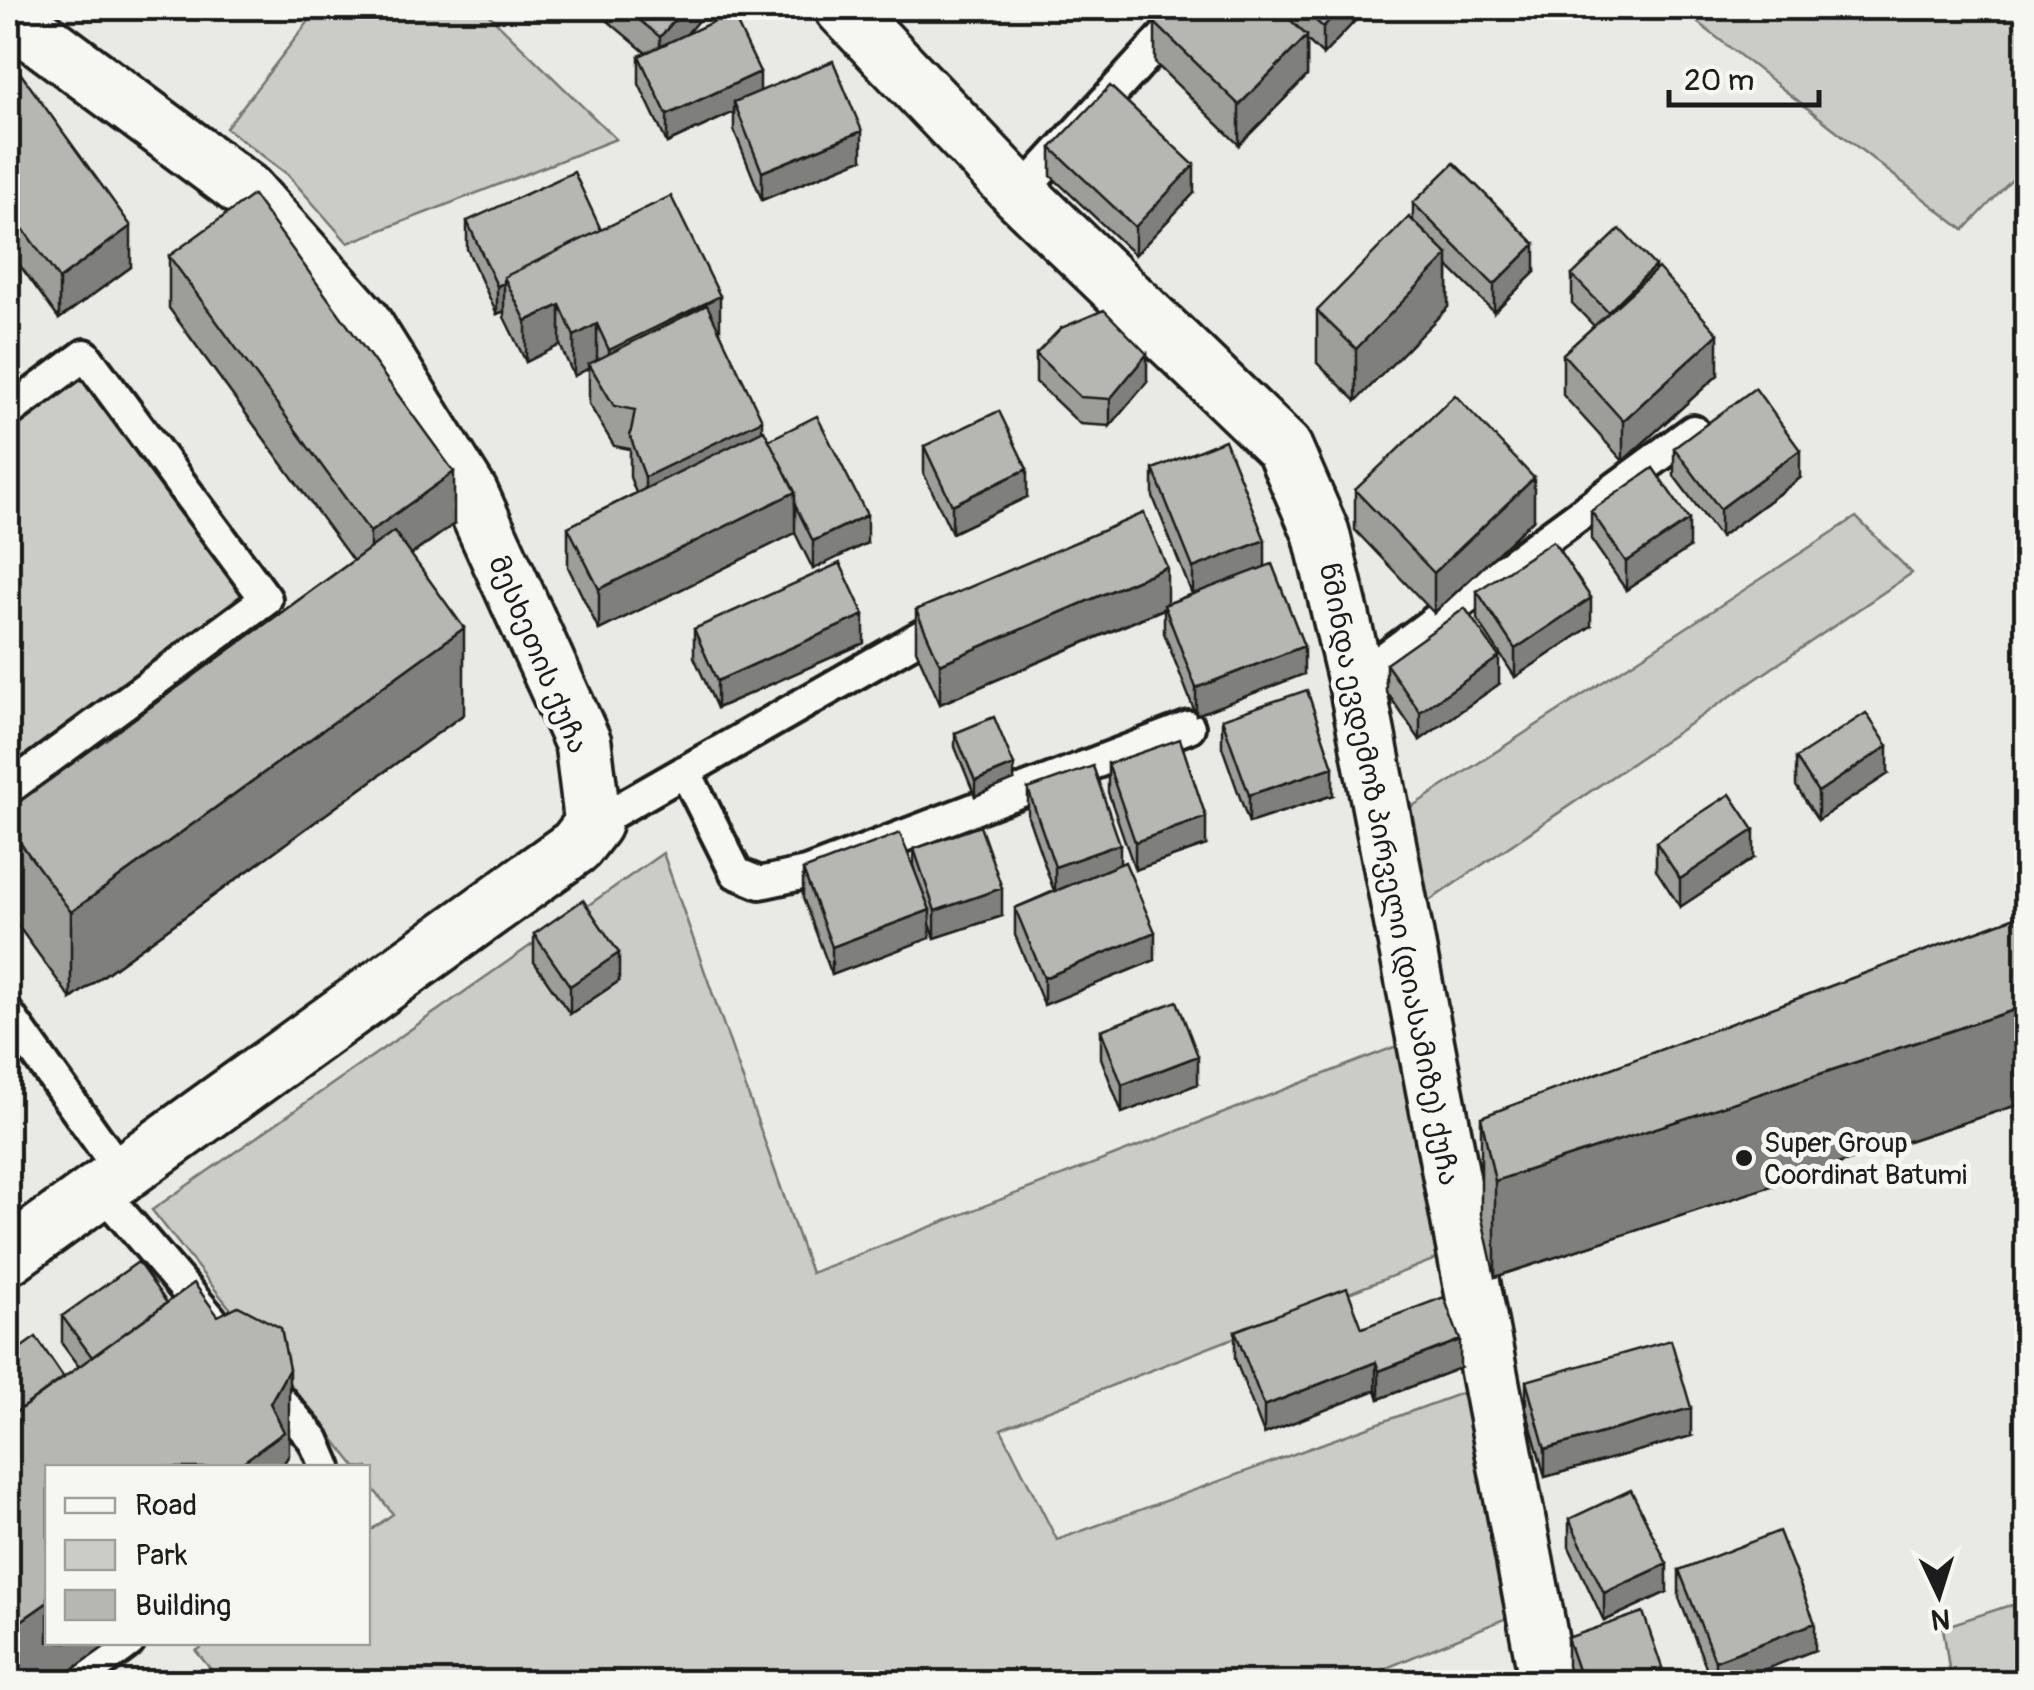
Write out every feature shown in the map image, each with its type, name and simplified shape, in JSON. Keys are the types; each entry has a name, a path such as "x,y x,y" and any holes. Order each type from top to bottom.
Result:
{"street":[{"name":"წმინდა ევდემოზ პირველი (დიასამიზე) ქუჩა","path":"843,8 1020,194 1284,448 1321,534 1356,678 1548,1682"},
{"name":"მესხეთის ქუჩა","path":"41,21 246,191 362,321 478,511 583,744 593,824"},
{"path":"8,1256 576,846 593,824"}],"lane":[{"path":"1020,194 1190,8"},
{"path":"8,412 85,354 266,599 8,789"},
{"path":"1356,678 1693,431"},
{"path":"593,824 976,605"},
{"path":"685,771 736,873 760,883 806,873 1189,727"},
{"path":"8,1014 110,1180 225,1336"},
{"path":"250,1366 314,1440 325,1465"},
{"path":"75,1682 126,1645"}],"green space":[{"path":"319,8 482,8 616,139 348,243 287,174 226,128"},
{"path":"1679,8 2026,8 2026,165 1964,230"},
{"path":"85,355 266,599 8,789 8,392 17,404"},
{"path":"1856,517 1912,573 1420,907 1405,811"},
{"path":"663,853 811,1273 1407,1042 1451,1253 1001,1429 1057,1540 1473,1389 1514,1615 1353,1682 221,1682 196,1651 205,1645 370,1645 370,1531 393,1514 370,1485 370,1465 354,1465 152,1210"},
{"path":"2026,1600 2026,1682 1951,1682 1943,1627"}],"building":[{"path":"625,8 685,8 660,37"},
{"path":"1170,8 1278,8 1307,36 1239,105 1155,23"},
{"path":"1301,8 1341,8 1323,27"},
{"path":"732,13 760,72 667,115 639,56"},
{"path":"8,56 131,226 59,279 8,208"},
{"path":"833,61 862,131 762,172 734,102"},
{"path":"1110,86 1194,165 1135,227 1051,148"},
{"path":"1454,163 1535,244 1494,285 1413,203"},
{"path":"574,172 601,230 504,277 504,283 497,286 467,221"},
{"path":"253,195 454,472 370,532 169,256"},
{"path":"671,196 720,296 609,350 597,324 574,336 560,305 526,321 504,277"},
{"path":"1409,217 1448,255 1356,349 1317,311"},
{"path":"1620,229 1655,266 1608,312 1572,275"},
{"path":"1658,268 1718,334 1623,421 1563,354"},
{"path":"707,305 762,420 645,477 630,436 635,410 614,406 589,364"},
{"path":"1104,310 1147,354 1110,399 1080,397 1036,354 1061,328"},
{"path":"1755,388 1800,450 1720,509 1674,448"},
{"path":"1455,395 1534,478 1434,573 1355,490"},
{"path":"999,411 1027,469 952,505 924,446"},
{"path":"817,416 867,515 813,541 795,505 795,492 769,440"},
{"path":"764,430 795,492 599,589 568,527"},
{"path":"1225,440 1265,540 1193,568 1153,469"},
{"path":"1653,468 1689,520 1626,562 1591,511"},
{"path":"1144,513 1167,567 940,664 916,610"},
{"path":"394,531 464,628 71,912 8,826 8,810"},
{"path":"1553,541 1591,598 1515,649 1477,591"},
{"path":"840,563 864,615 717,681 694,629"},
{"path":"1272,564 1304,646 1196,688 1164,605"},
{"path":"1465,608 1499,657 1420,712 1386,664"},
{"path":"1307,690 1333,767 1249,795 1222,719"},
{"path":"1866,713 1888,746 1818,792 1796,758"},
{"path":"994,717 1014,765 975,781 955,733"},
{"path":"1180,739 1206,817 1135,842 1108,764"},
{"path":"1093,766 1120,844 1055,867 1028,789"},
{"path":"1730,794 1754,830 1680,879 1656,842"},
{"path":"980,826 1002,888 935,911 914,849"},
{"path":"900,833 930,910 832,947 803,870"},
{"path":"1125,862 1155,932 1044,978 1015,908"},
{"path":"583,900 619,953 570,986 534,934"},
{"path":"2026,913 2026,1006 1495,1181 1481,1117"},
{"path":"1177,1001 1198,1056 1122,1085 1101,1030"},
{"path":"138,1262 167,1303 92,1357 62,1316"},
{"path":"194,1283 218,1316 238,1306 281,1328 289,1369 270,1403 284,1432 239,1465 45,1465 45,1604 8,1630 8,1418"},
{"path":"1347,1288 1362,1328 1444,1297 1460,1340 1379,1371 1376,1362 1264,1406 1235,1331"},
{"path":"36,1337 64,1378 8,1418 8,1357"},
{"path":"1671,1340 1691,1408 1545,1449 1526,1381"},
{"path":"1631,1490 1667,1564 1604,1593 1569,1519"},
{"path":"1779,1531 1815,1623 1715,1661 1679,1570"},
{"path":"1643,1612 1667,1682 1582,1682 1567,1638"},
{"path":"1493,1670 1498,1682 1461,1682"}],"place":[{"name":"Super Group Coordinat Batumi","path":"1744,1158"}]}
